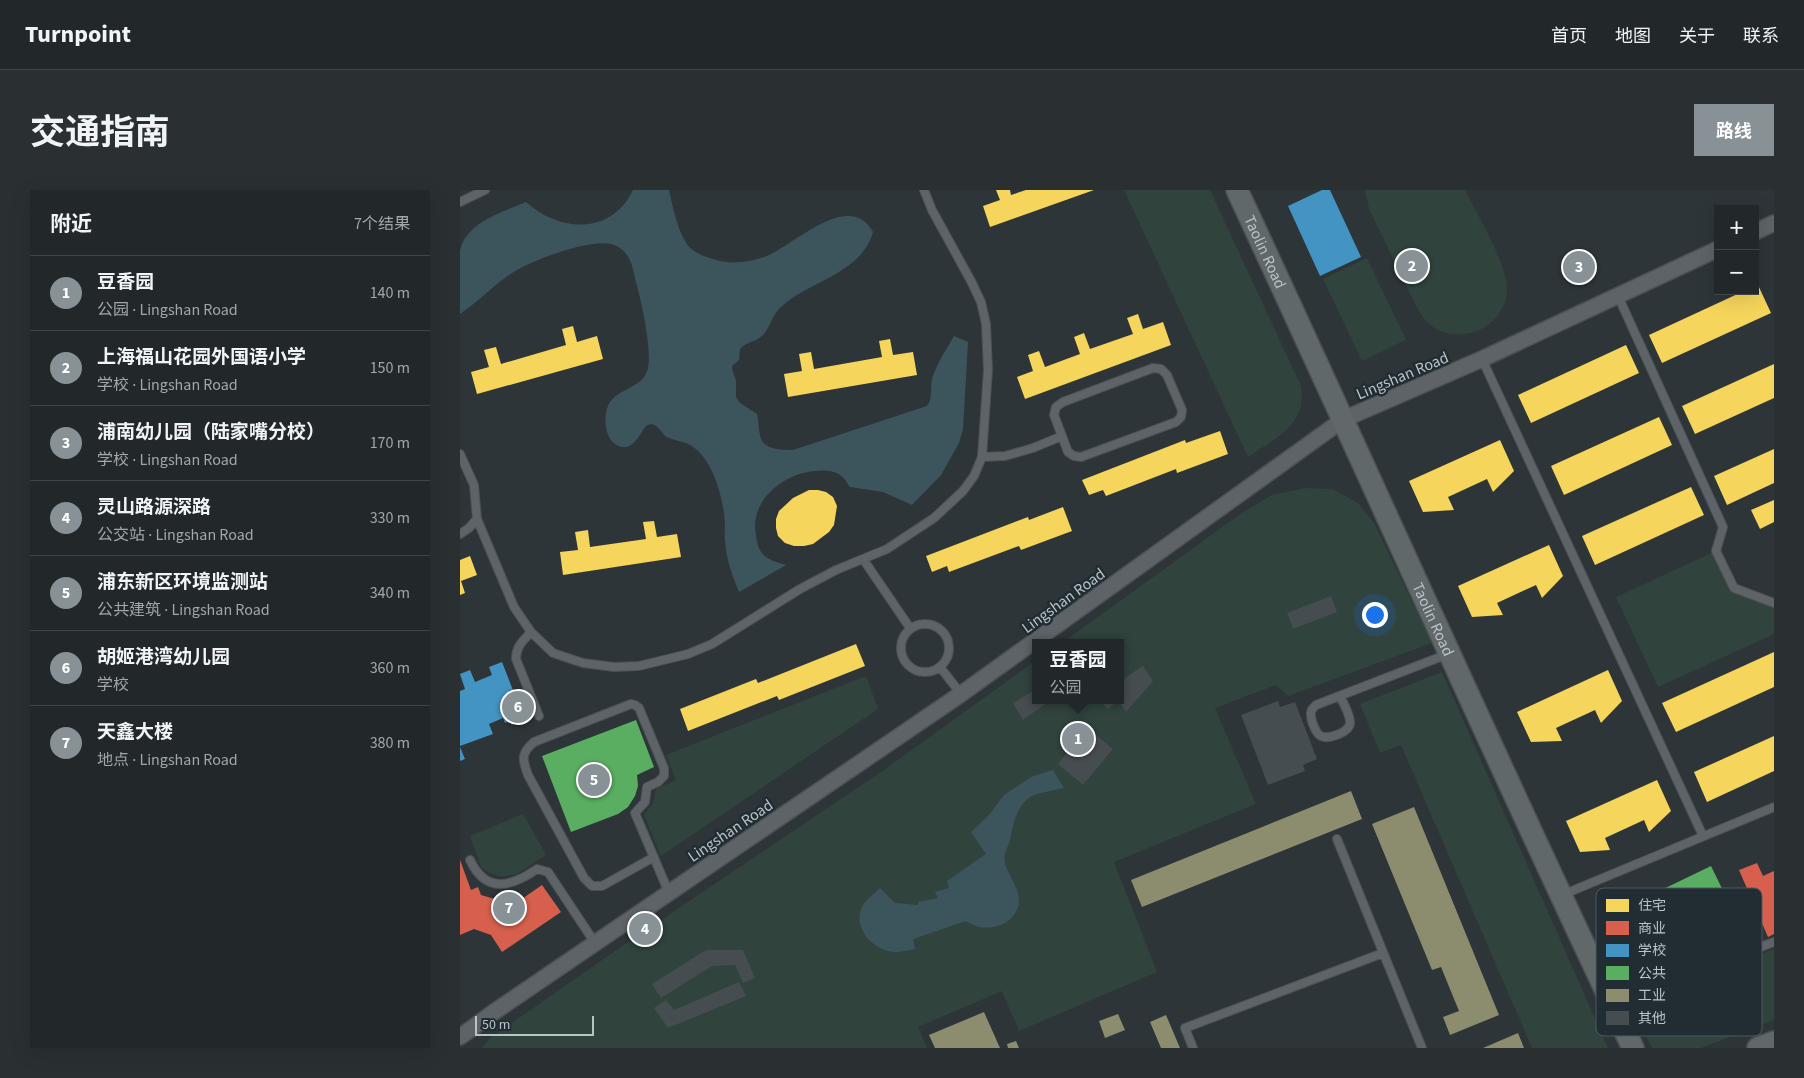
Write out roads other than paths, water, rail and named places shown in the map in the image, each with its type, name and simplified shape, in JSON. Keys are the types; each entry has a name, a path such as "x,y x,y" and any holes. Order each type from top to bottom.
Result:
{"street":[{"name":"Taolin Road","path":"1237,190 1344,419 1596,972"},
{"path":"1759,230 1774,223"},
{"name":"Lingshan Road","path":"1038,639 1344,419 1482,359 1716,250"},
{"name":"Lingshan Road","path":"460,1037 962,694 1032,644"},
{"name":"Taolin Road","path":"1627,1036 1633,1048"},
{"path":"1758,1048 1774,1042"}],"lane":[{"path":"460,202 485,190"},
{"path":"460,454 474,485 478,518 514,607 531,632 553,653 583,663 614,667 639,666 688,654 712,644 800,589 836,570 886,549 934,518 963,491 974,476 982,457 988,370 986,324 981,302 935,216 924,190"},
{"path":"1618,296 1723,527 1716,551 1734,588 1774,603"},
{"path":"1482,359 1703,836"},
{"path":"1153,368 1161,369 1167,375 1182,410 1181,417 1176,422 1080,457 1068,452 1062,436 1054,415 1056,407 1063,402 1153,368"},
{"path":"982,457 1005,456 1033,448 1062,436"},
{"path":"460,534 478,518"},
{"path":"864,559 910,628"},
{"path":"926,624 941,630 949,645 948,654 940,667 925,673 910,668 905,663 901,656 901,641 910,628 926,624"},
{"path":"531,632 516,651 516,659 539,716"},
{"path":"1340,696 1350,722 1349,727 1345,731 1328,738 1322,737 1317,733 1310,716 1316,705 1450,654"},
{"path":"940,667 962,694"},
{"path":"654,857 602,886 592,886 584,878 528,775 523,759 526,749 534,742 630,704 639,708 664,768 664,776 647,788 644,802 635,813 654,857 669,893"},
{"path":"1560,896 1774,807"},
{"path":"1337,839 1422,1048"},
{"path":"470,860 476,873 488,882 502,886 516,882 537,869 548,872 595,943"},
{"path":"1762,946 1774,942"},
{"path":"1193,1048 1185,1028 1383,953"}],"water":[{"path":"633,190 669,190 677,222 687,245 701,255 726,262 762,258 822,223 837,218 851,216 863,220 873,232 867,246 858,257 834,275 793,297 776,313 763,335 740,349 739,360 732,366 736,381 736,397 740,403 757,414 760,435 764,444 773,448 793,450 927,406 930,400 931,382 934,373 954,336 968,342 963,429 959,443 941,475 912,505 883,492 850,487 841,476 831,471 814,471 791,477 771,491 763,501 755,523 757,540 761,551 770,559 786,565 739,592 727,553 723,504 720,493 712,471 700,453 689,444 667,437 653,424 646,426 636,440 626,447 617,445 609,437 605,420 610,402 641,381 648,368 649,360 646,327 639,294 632,265 623,250 613,245 601,243 577,247 549,256 509,275 460,314 460,251 464,241 477,225 526,202 539,212 569,224 598,222 612,216 623,205"},
{"path":"1053,770 1064,788 1028,798 1020,808 1014,821 1005,853 1005,862 1019,896 1019,901 1015,914 1010,919 998,926 991,927 976,926 966,921 913,939 915,949 900,952 887,951 866,936 862,929 860,913 863,905 880,888 895,903 918,905 918,902 938,898 935,892 949,888 947,881 986,854 971,832 989,815 1004,795 1031,777"}],"place":[{"name":"上海福山花园外国语小学","path":"1412,266"},
{"name":"浦南幼儿园（陆家嘴分校）","path":"1579,267"},
{"name":"胡姬港湾幼儿园","path":"518,707"},
{"name":"豆香园","path":"1078,739"},
{"name":"浦东新区环境监测站","path":"594,780"},
{"name":"天鑫大楼","path":"509,908"},
{"name":"灵山路源深路","path":"645,929"}]}
